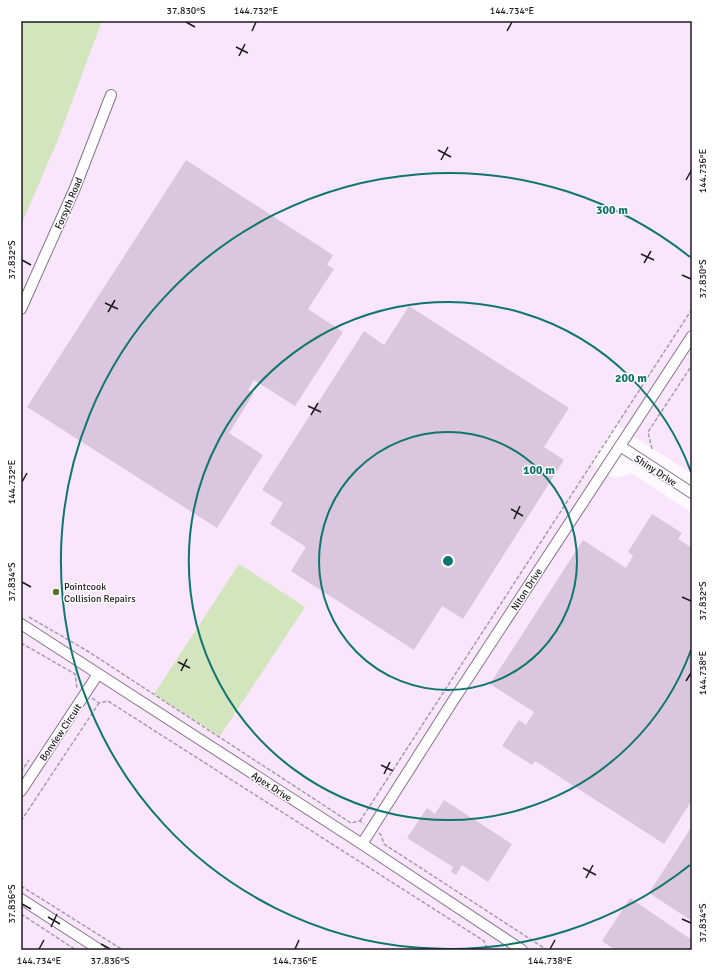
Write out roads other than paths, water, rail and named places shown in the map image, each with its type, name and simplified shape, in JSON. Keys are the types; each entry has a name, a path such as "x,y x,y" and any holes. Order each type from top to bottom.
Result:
{"street":[{"name":"Forsyth Road","path":"21,309 75,188 111,95"},
{"name":"Niton Drive","path":"362,844 451,704 692,336"},
{"name":"Shiny Drive","path":"620,446 692,494"},
{"name":"Apex Drive","path":"23,619 98,674 362,844 522,950"},
{"name":"Bonview Circuit","path":"21,791 98,674"},
{"path":"21,899 100,950"},
{"path":"502,950 508,941"}],"place":[{"name":"Pointcook Collision Repairs","path":"56,592"}]}
